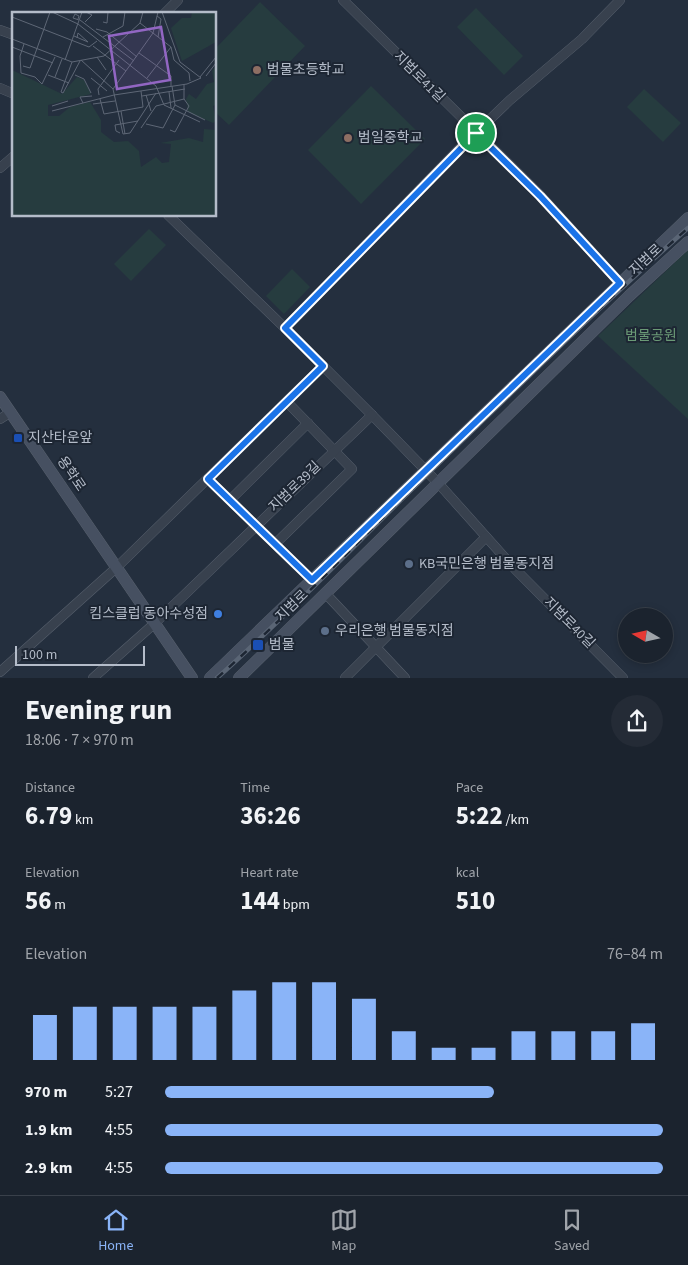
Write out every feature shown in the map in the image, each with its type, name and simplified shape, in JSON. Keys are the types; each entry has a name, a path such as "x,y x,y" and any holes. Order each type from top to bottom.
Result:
{"main road":[{"path":"210,678 688,218"},
{"name":"지범로","path":"239,678 629,296 688,242"},
{"name":"용학로","path":"0,397 192,678"}],"street":[{"path":"166,12 178,0"},
{"name":"지범로41길","path":"343,0 540,196 620,283"},
{"path":"285,328 476,133 510,100 582,39 620,0"},
{"path":"0,30 12,34"},
{"path":"0,88 12,93"},
{"path":"0,168 12,158"},
{"path":"169,216 372,415 439,484 488,539 345,678"},
{"path":"0,672 116,568 323,366"},
{"path":"275,544 352,469 287,402"},
{"path":"0,419 10,412"},
{"name":"지범로39길","path":"155,623 372,415"},
{"path":"230,500 308,423"},
{"path":"208,479 312,580"},
{"name":"지범로40길","path":"488,539 623,678"},
{"path":"326,594 406,678"},
{"path":"93,678 155,623"}],"green space":[{"path":"260,2 305,46 229,125 216,113 216,48"},
{"path":"476,8 523,56 504,75 457,27"},
{"path":"371,86 425,139 361,204 308,150"},
{"path":"644,89 681,123 663,142 627,107"},
{"path":"149,229 166,245 131,281 114,264"},
{"name":"범물공원","path":"688,250 688,419 598,336"},
{"path":"292,269 310,287 284,314 266,296"}],"railway":[{"path":"217,678 288,612 402,499 615,294 688,228"}],"place":[{"name":"범물초등학교","path":"257,70"},
{"name":"범일중학교","path":"348,138"},
{"name":"지산타운앞","path":"18,438"},
{"name":"KB국민은행 범물동지점","path":"409,564"},
{"name":"킴스클럽 동아수성점","path":"218,614"},
{"name":"우리은행 범물동지점","path":"325,631"},
{"name":"범물","path":"258,645"}],"route":[{"path":"476,133 540,196 620,283 312,580 208,479 323,366 285,328 476,133"}]}
